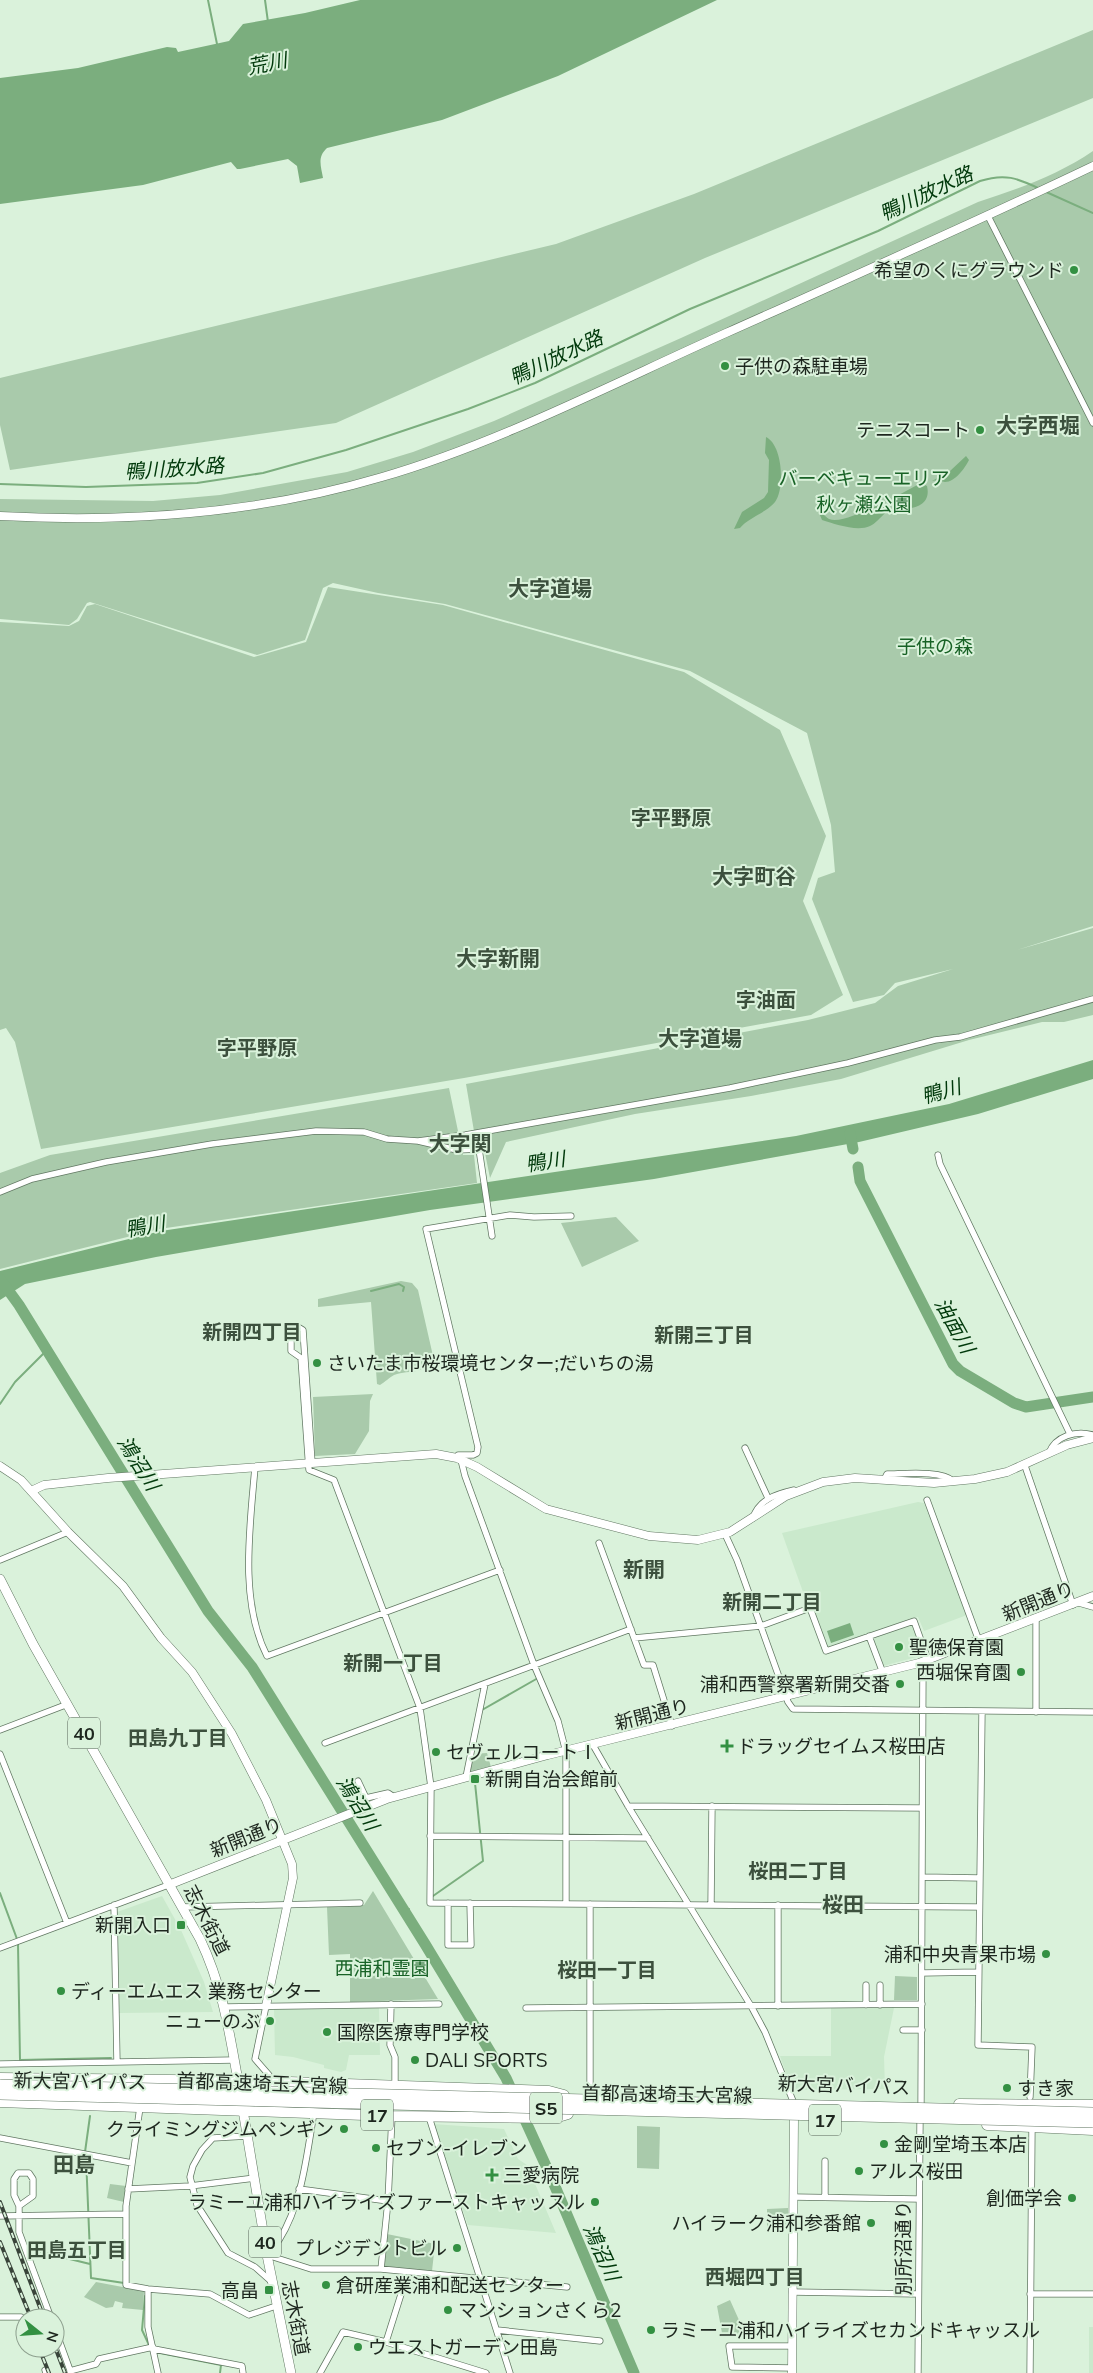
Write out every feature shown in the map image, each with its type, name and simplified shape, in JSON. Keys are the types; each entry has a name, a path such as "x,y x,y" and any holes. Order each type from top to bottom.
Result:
{"highway":[{"name":"17","path":"0,2078 238,2081"},
{"name":"新大宮バイパス","path":"238,2081 267,2086 528,2093 550,2091 564,2095 921,2105 1088,2104"},
{"name":"新大宮バイパス","path":"0,2084 218,2088"},
{"name":"首都高速埼玉大宮線","path":"0,2084 1093,2113"},
{"name":"新大宮バイパス","path":"267,2086 395,2085 502,2092"},
{"name":"新大宮バイパス","path":"0,2095 220,2102"},
{"name":"首都高速埼玉大宮線","path":"0,2095 1093,2122"},
{"name":"17","path":"0,2102 243,2110"},
{"name":"新大宮バイパス","path":"266,2103 511,2114"},
{"path":"1082,2129 1088,2104"},
{"name":"新大宮バイパス","path":"243,2110 392,2116 537,2114 555,2118 568,2114 794,2119 1032,2126 1093,2130"}],"main road":[{"name":"志木街道","path":"0,1580 68,1704 171,1884 212,1965 225,2007 264,2240 291,2373"}],"street":[{"path":"0,516 102,519 152,518 209,512 316,494 383,477 449,455 512,429 988,216 1093,166"},
{"path":"988,216 1025,293 1093,422"},
{"path":"418,1141 562,1119 730,1088 848,1063 935,1040 960,1037 1093,999"},
{"path":"0,1192 32,1180 106,1162 212,1144 316,1130 364,1132 387,1139 418,1141 457,1150 479,1149 492,1234"},
{"path":"938,1155 940,1164 1070,1434"},
{"path":"566,1904 566,1752 558,1721 534,1665 459,1459 458,1455 473,1455 477,1453 478,1447 426,1229 510,1215 571,1216"},
{"path":"309,1463 301,1358 291,1351 291,1331 293,1327 304,1330 309,1463 309,1470 334,1480 420,1708 431,1787 430,1903 979,1907"},
{"path":"1049,1453 1051,1446 1070,1434 1093,1436"},
{"path":"753,1518 755,1512 768,1498 793,1490 837,1480 953,1482 992,1476 1025,1466 1049,1453 1093,1436"},
{"path":"745,1448 768,1498"},
{"path":"31,1491 37,1487 108,1478 436,1454 459,1459 477,1467 537,1505 566,1515 649,1536 698,1540 726,1534 798,1490"},
{"path":"0,1466 20,1480 68,1532 123,1586 161,1638 192,1672 232,1734 266,1800 292,1864 294,1878 255,2059 269,2074 267,2086"},
{"path":"1025,1466 1076,1604 1093,1607"},
{"path":"255,1467 249,1544 252,1612 259,1639 267,1656 500,1570"},
{"path":"927,1500 979,1641"},
{"path":"0,1560 68,1532"},
{"path":"726,1534 786,1698 792,1708 796,1710 1093,1712"},
{"path":"599,1543 644,1666 653,1665 672,1726"},
{"name":"新開通り","path":"171,1884 394,1797 466,1777 786,1698 926,1661 1093,1596"},
{"path":"634,1638 761,1626 810,1608 826,1651 914,1621 926,1661 922,1712 921,2105"},
{"path":"1036,1619 1036,1712"},
{"path":"325,1743 631,1629"},
{"path":"870,1636 883,1672"},
{"path":"466,1777 485,1684"},
{"path":"0,1730 68,1704"},
{"path":"982,1712 978,2045 1032,2046 1030,2097"},
{"path":"593,1745 628,1806 751,2006 765,2032 793,2101"},
{"path":"0,1754 67,1923"},
{"path":"358,1781 366,1798 388,1793 394,1797"},
{"path":"628,1806 922,1808"},
{"path":"710,1904 712,1806"},
{"path":"430,1836 648,1838"},
{"path":"922,1877 980,1878"},
{"path":"0,1948 171,1884"},
{"path":"183,1907 360,1902"},
{"path":"448,1903 448,1945 471,1945 470,1903"},
{"path":"590,1904 590,2089"},
{"path":"778,1905 778,2006"},
{"path":"114,1906 117,2062"},
{"path":"922,1973 978,1972"},
{"path":"880,1984 880,2005"},
{"path":"866,1985 866,2005"},
{"path":"390,2004 390,2046 395,2057 395,2085"},
{"path":"225,2007 438,2004"},
{"path":"526,2008 922,2004"},
{"path":"903,2030 922,2030"},
{"path":"0,2064 234,2060"},
{"path":"140,2107 126,2214 126,2285 148,2289 210,2294 249,2315 276,2306"},
{"path":"264,2240 279,2240 285,2230 299,2189 315,2112"},
{"path":"381,2269 388,2201 392,2116"},
{"path":"429,2116 446,2176 510,2373"},
{"path":"792,2346 729,2346 732,2367 792,2370 794,2119"},
{"name":"別所沼通り","path":"918,2373 920,2122"},
{"path":"1030,2373 1032,2126"},
{"path":"247,2136 213,2138 202,2150 193,2166 190,2186 197,2205 228,2253 255,2267 272,2283"},
{"path":"0,2138 132,2163"},
{"path":"824,2197 825,2161"},
{"path":"19,2206 33,2196 33,2179 29,2173 18,2173 14,2178 15,2198 19,2206 19,2232 47,2308"},
{"path":"128,2189 190,2186 255,2178"},
{"path":"299,2189 388,2201"},
{"path":"793,2197 918,2199"},
{"path":"0,2216 126,2214"},
{"path":"267,2254 311,2269 381,2269 567,2287"},
{"path":"386,2342 408,2272"},
{"path":"148,2289 148,2327 158,2373"},
{"path":"792,2292 918,2294"},
{"path":"1030,2294 1093,2294"},
{"path":"0,2318 15,2317"},
{"path":"497,2330 600,2341"},
{"path":"320,2373 343,2332 386,2342 486,2373"},
{"path":"65,2356 71,2372 96,2364 98,2359 154,2348 242,2366 243,2373"}],"shaded area":[{"path":"918,1502 924,1503 967,1615 924,1631 918,1617 827,1647 812,1605 808,1606 782,1533"},
{"name":"聖徳保育園","path":"910,1624 913,1625 924,1655 883,1666 874,1640 875,1637"},
{"path":"162,1896 181,1930 204,1982 213,2012 119,2013 117,1912"},
{"name":"国際医療専門学校","path":"379,2007 380,2055 349,2055 346,2070 341,2072 324,2068 324,2065 293,2057 275,2055 274,2009"},
{"path":"831,2008 894,2008 884,2057 885,2089 792,2090 780,2056 831,2056"},
{"name":"三愛病院","path":"433,2124 504,2129 518,2159 527,2165 556,2233 468,2225"},
{"path":"1089,2327 1093,2327 1093,2373 1089,2373"}],"green space":[{"path":"1093,30 1093,98 705,258 336,423 10,470 0,425 0,378 556,244 694,194"},
{"name":"秋ヶ瀬公園","path":"1093,151 1093,926 1017,950 1093,928 1093,1015 1064,1022 1042,1022 969,1040 841,1079 751,1096 635,1114 506,1142 490,1178 483,1143 476,1143 466,1084 808,1020 875,1003 898,986 953,969 895,983 884,995 853,1002 812,899 818,878 835,872 831,825 807,733 690,671 445,604 378,593 333,583 323,588 305,640 257,655 90,602 87,603 77,619 69,625 0,619 0,499 153,501 220,495 347,472 413,452 494,421 978,202 1052,174"},
{"path":"328,587 443,605 684,672 780,730 826,836 803,901 843,995 811,1015 464,1078 41,1149 15,1042 6,1028 0,1030 0,622 69,626 79,621 87,606 95,604 254,657 306,642"},
{"path":"449,1088 463,1155 474,1155 477,1183 159,1229 0,1269 0,1173 50,1155"},
{"path":"616,1217 639,1241 582,1267 561,1223"},
{"path":"401,1281 412,1283 418,1290 433,1356 426,1367 417,1371 394,1375 380,1385 377,1384 371,1302 318,1307 318,1299"},
{"path":"373,1394 370,1401 369,1431 355,1454 315,1456 313,1397"},
{"path":"487,1753 491,1767 470,1773 473,1754"},
{"name":"西浦和霊園","path":"373,1891 438,1999 350,2002 350,1954 329,1955 327,1907 364,1905"},
{"path":"895,1976 917,1977 917,2000 894,2000"},
{"path":"637,2126 660,2127 659,2169 637,2168"},
{"path":"110,2184 126,2186 124,2202 107,2198"},
{"path":"788,2208 788,2227 767,2227 767,2209"},
{"path":"387,2234 435,2244 432,2271 386,2268 383,2265"},
{"path":"96,2282 144,2291 143,2310 122,2308 123,2303 115,2301 113,2307 106,2308 84,2297"},
{"path":"730,2300 743,2329 740,2334 722,2333 717,2306"}],"water":[{"name":"荒川","path":"360,0 717,0 558,76 442,120 327,148 321,158 323,178 300,183 297,166 288,159 240,169 237,169 231,162 143,185 0,204 0,78 78,68 167,47 176,48 178,52 229,41 243,24 305,13"},
{"path":"766,437 772,442 779,458 781,478 778,496 775,502 767,509 740,528 734,529 742,512 764,498 768,492 769,460 765,453"},
{"path":"966,456 969,460 952,480 945,482 932,481 950,471"},
{"path":"921,483 927,486 928,493 923,503 913,508 894,507 893,498"},
{"path":"879,505 886,505 885,513 872,525 865,528 846,527 822,520 817,508 829,519 834,520 847,518"},
{"path":"1093,1060 1093,1079 978,1114 859,1142 654,1179 430,1210 156,1257 25,1284 0,1300 0,1271 161,1231 796,1136 949,1104"},
{"path":"850,1623 854,1635 831,1643 827,1631"}],"waterway":[{"path":"208,0 217,44"},
{"path":"265,0 268,22"},
{"name":"鴨川放水路","path":"0,484 86,487 197,483 263,473 346,450 468,409 535,383 690,309 878,231 980,181 1004,177 1024,182 1040,189"},
{"name":"鴨川放水路","path":"1044,191 1093,213"},
{"name":"油面川","path":"850,1133 853,1149"},
{"name":"油面川","path":"858,1167 860,1181 953,1364 960,1371 1014,1403 1026,1407 1093,1397"},
{"name":"鴻沼川","path":"0,1279 19,1305 208,1611 252,1667 425,1944 506,2078 551,2177 634,2373"},
{"path":"371,1291 399,1284 404,1287 403,1291"},
{"path":"0,1404 15,1382 46,1351"},
{"path":"482,1710 538,1678"},
{"path":"433,1896 483,1861 475,1783"},
{"path":"0,1893 17,1939"},
{"name":"鴻沼川","path":"405,1911 409,1909"},
{"path":"18,1944 20,2060 111,2058"},
{"path":"85,2152 90,2116"},
{"path":"86,2157 91,2278 124,2283"},
{"path":"33,2250 90,2264"},
{"path":"145,2296 142,2330 149,2345"},
{"path":"155,2352 221,2365 220,2373"}],"railway":[{"path":"0,2202 40,2308"},
{"path":"0,2242 27,2308"},
{"path":"43,2358 49,2373"},
{"path":"59,2358 65,2373"}],"place":[{"name":"希望のくにグラウンド","path":"1074,270"},
{"name":"子供の森駐車場","path":"725,366"},
{"name":"テニスコート","path":"980,430"},
{"name":"さいたま市桜環境センター;だいちの湯","path":"317,1363"},
{"name":"聖徳保育園","path":"899,1647"},
{"name":"西堀保育園","path":"1021,1672"},
{"name":"浦和西警察署新開交番","path":"900,1684"},
{"name":"ドラッグセイムス桜田店","path":"727,1746"},
{"name":"セヴェルコートⅠ","path":"436,1752"},
{"name":"新開自治会館前","path":"475,1779"},
{"name":"新開入口","path":"181,1925"},
{"name":"浦和中央青果市場","path":"1046,1954"},
{"name":"ディーエムエス 業務センター","path":"61,1991"},
{"name":"ニューのぶ","path":"270,2021"},
{"name":"国際医療専門学校","path":"327,2032"},
{"name":"DALI SPORTS","path":"415,2060"},
{"name":"すき家","path":"1007,2088"},
{"name":"クライミングジムペンギン","path":"344,2129"},
{"name":"金剛堂埼玉本店","path":"884,2144"},
{"name":"セブン-イレブン","path":"376,2148"},
{"name":"アルス桜田","path":"859,2171"},
{"name":"三愛病院","path":"492,2175"},
{"name":"創価学会","path":"1072,2198"},
{"name":"ラミーユ浦和ハイライズファーストキャッスル","path":"595,2202"},
{"name":"ハイラーク浦和参番館","path":"871,2223"},
{"name":"プレジデントビル","path":"457,2248"},
{"name":"倉研産業浦和配送センター","path":"326,2285"},
{"name":"高畠","path":"269,2290"},
{"name":"マンションさくら2","path":"448,2310"},
{"name":"ラミーユ浦和ハイライズセカンドキャッスル","path":"651,2330"},
{"name":"ウエストガーデン田島","path":"358,2347"}],"district":[{"name":"大字西堀","path":"1038,425"},
{"name":"大字道場","path":"550,588"},
{"name":"字平野原","path":"671,817"},
{"name":"大字町谷","path":"754,876"},
{"name":"大字新開","path":"498,958"},
{"name":"字油面","path":"766,999"},
{"name":"大字道場","path":"700,1038"},
{"name":"字平野原","path":"257,1047"},
{"name":"大字関","path":"460,1143"},
{"name":"新開四丁目","path":"252,1331"},
{"name":"新開三丁目","path":"704,1334"},
{"name":"新開","path":"644,1569"},
{"name":"新開二丁目","path":"772,1601"},
{"name":"新開一丁目","path":"393,1662"},
{"name":"田島九丁目","path":"178,1737"},
{"name":"桜田二丁目","path":"798,1870"},
{"name":"桜田","path":"843,1904"},
{"name":"桜田一丁目","path":"607,1969"},
{"name":"田島","path":"74,2164"},
{"name":"田島五丁目","path":"77,2249"},
{"name":"西堀四丁目","path":"755,2276"}],"park label":[{"name":"バーベキューエリア","path":"864,478"},
{"name":"子供の森","path":"935,646"}],"water label":[{"name":"鴨川","path":"941,1091"},
{"name":"鴨川","path":"545,1161"},
{"name":"鴨川","path":"145,1226"}]}
